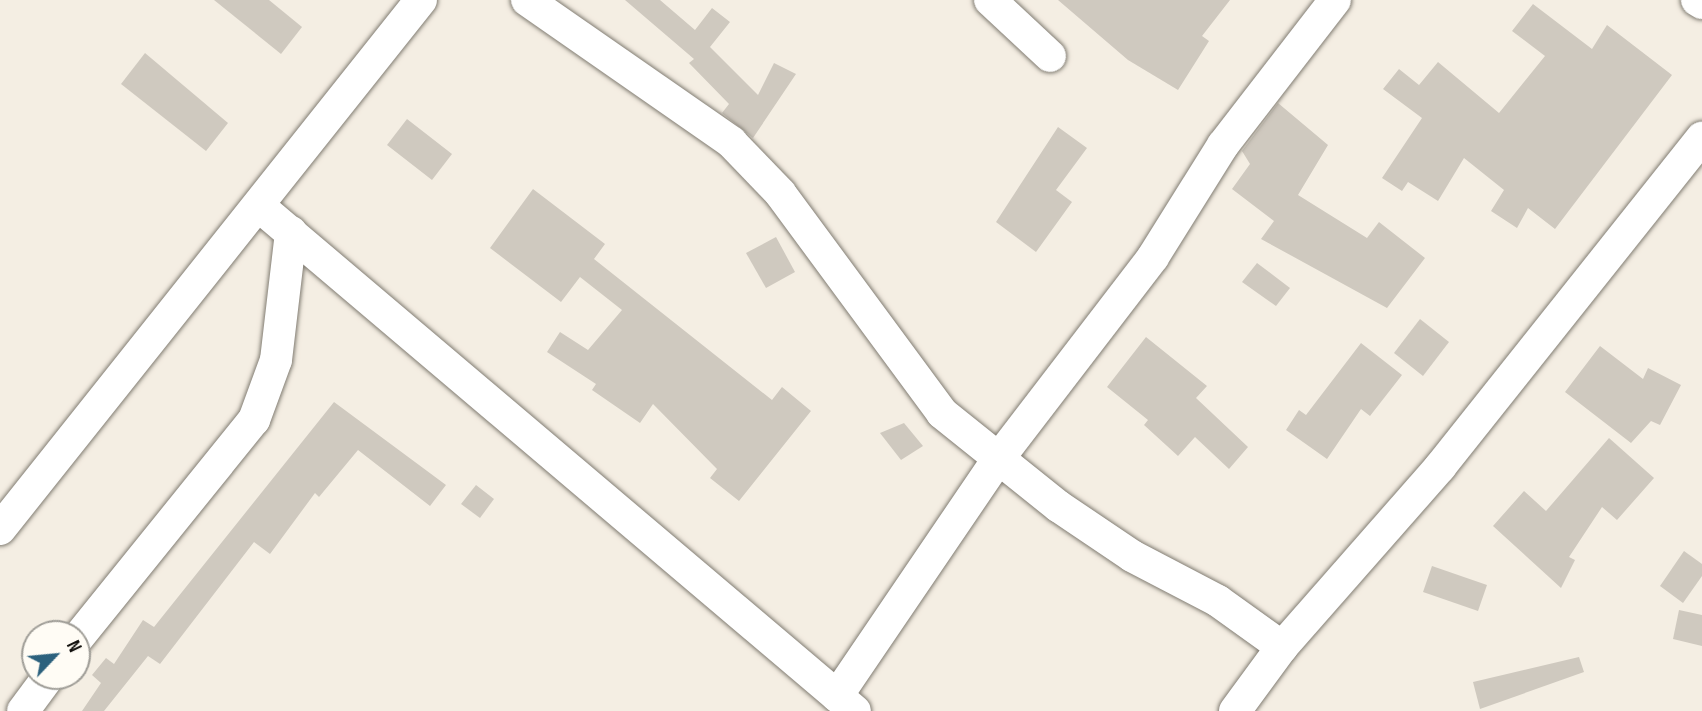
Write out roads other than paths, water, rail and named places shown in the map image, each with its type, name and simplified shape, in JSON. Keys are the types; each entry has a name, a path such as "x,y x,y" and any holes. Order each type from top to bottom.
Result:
{"street":[{"path":"0,527 421,0"},
{"path":"527,0 732,142 780,193 942,412 999,458 1132,556 1218,601 1282,647"},
{"path":"990,0 1051,56"},
{"path":"259,206 836,703 999,458 1091,343 1223,145 1335,0"},
{"path":"1697,0 1702,3"},
{"path":"1235,711 1282,647 1440,467 1702,138"},
{"path":"91,622 254,420 276,360 291,232"},
{"path":"23,711 39,690"}]}
